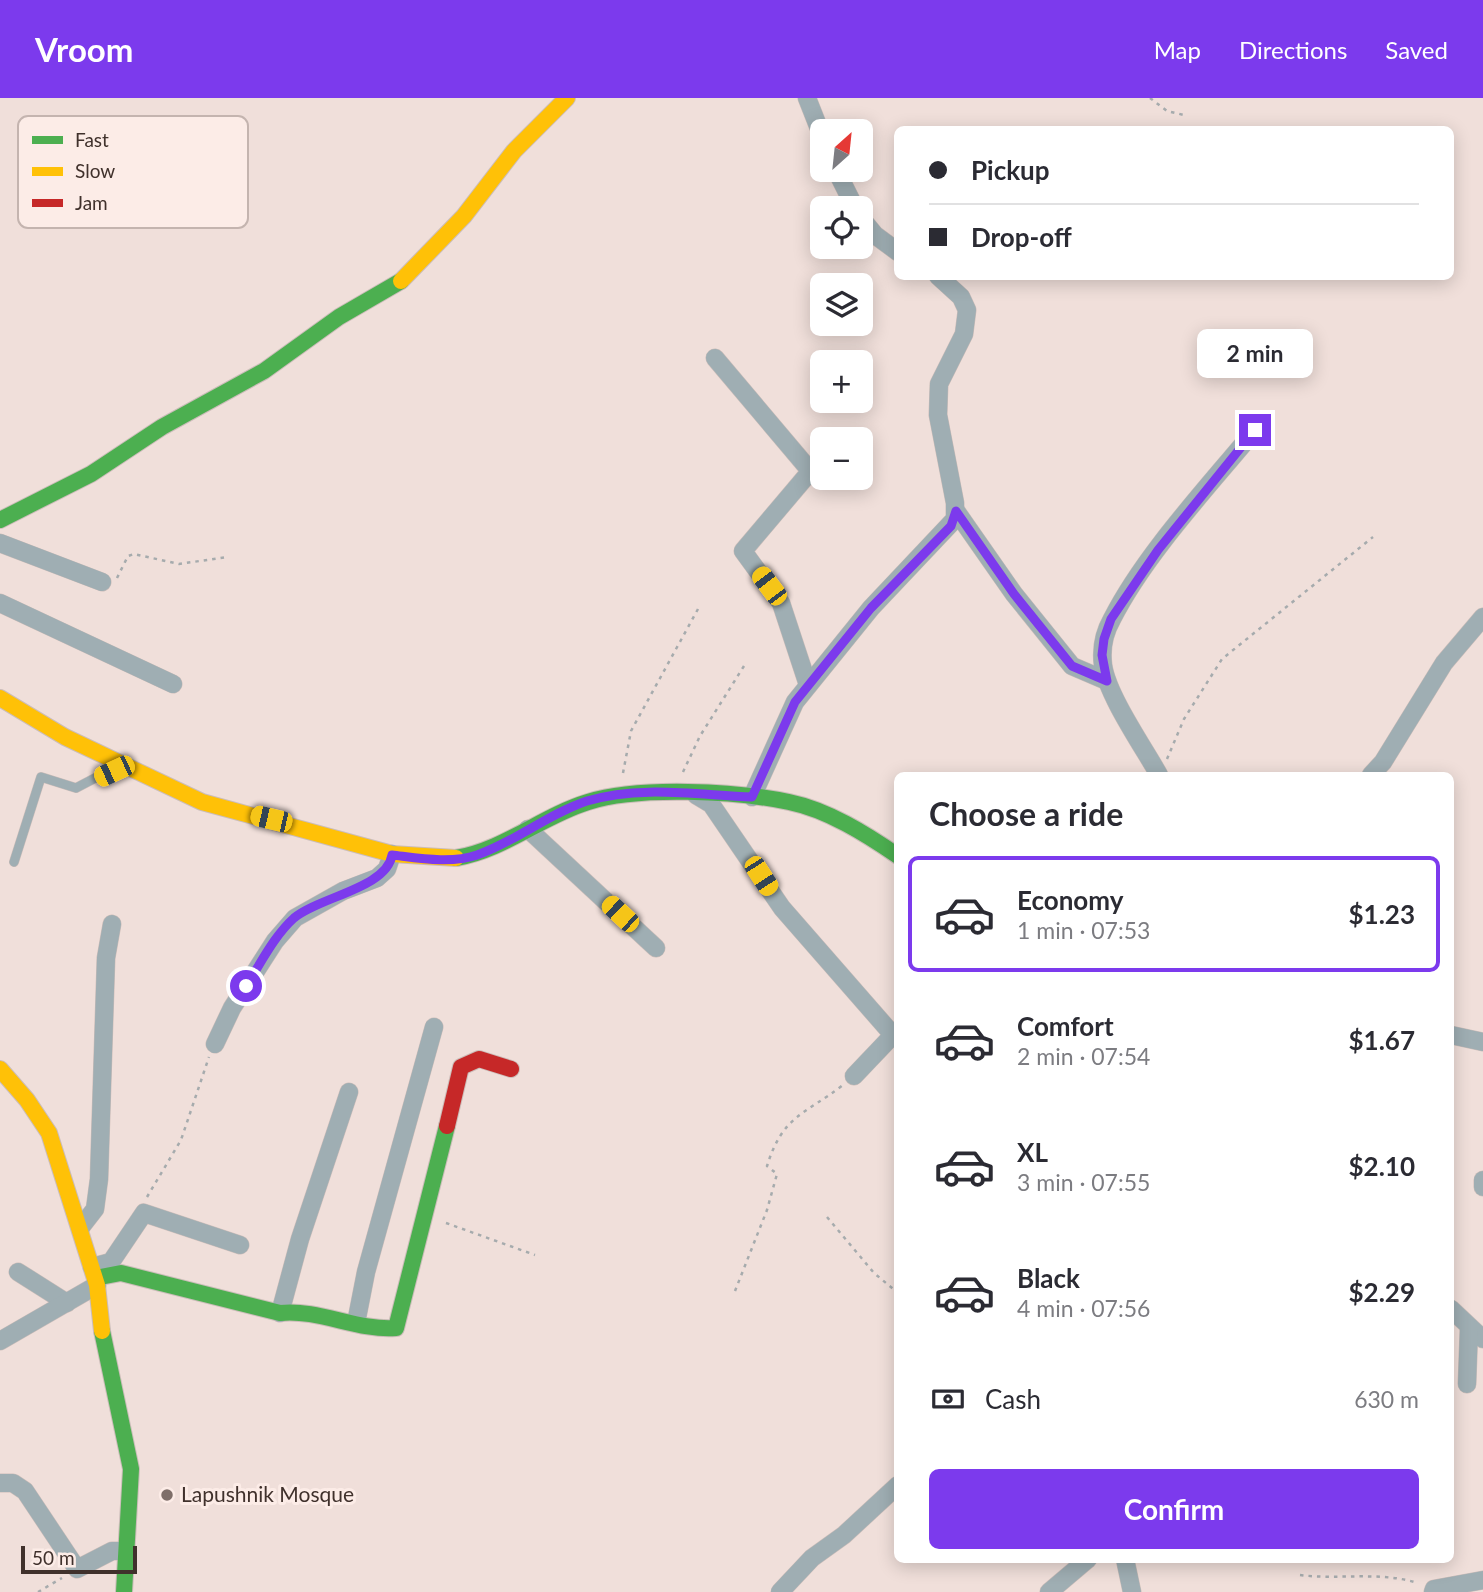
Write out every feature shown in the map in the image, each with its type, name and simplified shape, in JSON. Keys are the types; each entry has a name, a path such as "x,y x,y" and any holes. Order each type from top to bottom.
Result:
{"street":[{"path":"0,520 51,497 115,460 173,421 264,371 340,317 399,283 464,216 514,151 567,98"},
{"path":"807,98 815,119"},
{"path":"873,233 894,249"},
{"path":"942,280 961,297 967,310 964,334 939,384 938,415 956,511 1014,594 1072,666 1107,681"},
{"path":"715,358 807,467 809,473 743,551 781,603 808,685"},
{"path":"1162,771 1107,681 1102,655 1104,639 1111,619 1158,550 1255,430"},
{"path":"752,797 795,702 871,608 951,526 956,511"},
{"path":"0,543 103,582"},
{"path":"0,603 173,684"},
{"path":"1374,772 1383,762 1444,663 1483,617"},
{"path":"0,698 119,765 202,802 392,855 468,857 587,802 621,794 673,792 791,802 860,830 894,853"},
{"path":"696,794 712,804 782,908 893,1035 854,1076"},
{"path":"528,829 656,948"},
{"path":"215,1044 239,997 275,941 295,918 343,891 377,878 387,869 392,855"},
{"path":"81,1227 95,1209 99,1179 106,958 112,924"},
{"path":"356,1323 366,1272 433,1027"},
{"path":"1454,1036 1483,1042"},
{"path":"95,1277 121,1273 280,1313 300,1311 382,1329 396,1328 461,1067 468,1059 476,1057 511,1069"},
{"path":"0,1069 27,1100 49,1133 95,1277 100,1319 131,1469 124,1551 124,1592"},
{"path":"280,1313 300,1239 349,1092"},
{"path":"1483,1180 1483,1187"},
{"path":"0,1341 67,1303 111,1262 144,1213 240,1245"},
{"path":"18,1272 67,1303"},
{"path":"1454,1312 1476,1334 1467,1384"},
{"path":"0,1483 13,1483 25,1491 77,1569 112,1551 124,1551"},
{"path":"780,1592 812,1558 844,1535 894,1489"},
{"path":"1049,1592 1083,1563"},
{"path":"1126,1563 1132,1592"},
{"path":"1434,1590 1483,1580"}],"lane":[{"path":"14,862 41,777 76,788 114,771 119,765"}],"path":[{"path":"1150,98 1167,111 1184,115"},
{"path":"1162,771 1184,719 1222,659 1373,537"},
{"path":"103,582 115,582 128,556 134,554 179,564 227,557"},
{"path":"621,794 631,731 698,609"},
{"path":"673,792 700,736 744,666"},
{"path":"147,1197 181,1140 215,1044"},
{"path":"735,1291 767,1210 777,1174 767,1166 776,1137 806,1108 854,1076"},
{"path":"827,1217 874,1273 894,1290"},
{"path":"424,1218 535,1255"},
{"path":"38,1592 77,1569"},
{"path":"1300,1574 1328,1579 1400,1578 1434,1590"}],"traffic: fast":[{"path":"0,520 91,474 162,427 264,371 339,317 401,281"},
{"path":"456,858 490,848 588,802 660,792 743,795 789,802 846,824 894,853"},
{"path":"95,1278 121,1273 280,1313 310,1314 367,1326 396,1328 447,1126"},
{"path":"102,1331 131,1469 124,1592"}],"traffic: slow":[{"path":"401,281 464,216 514,151 567,98"},
{"path":"0,698 65,737 202,802 392,854 456,858"},
{"path":"0,1069 27,1100 49,1133 97,1285 102,1331"}],"traffic: jam":[{"path":"447,1126 461,1067 479,1059 511,1069"}],"place":[{"name":"Lapushnik Mosque","path":"167,1495"}],"route":[{"path":"246,986 275,941 295,918 343,891 377,878 387,869 392,855 449,859 478,855 557,813 587,802 640,791 752,797 795,702 871,608 951,526 956,511 1014,594 1072,666 1107,681 1102,655 1111,619 1158,550 1255,430"}]}
